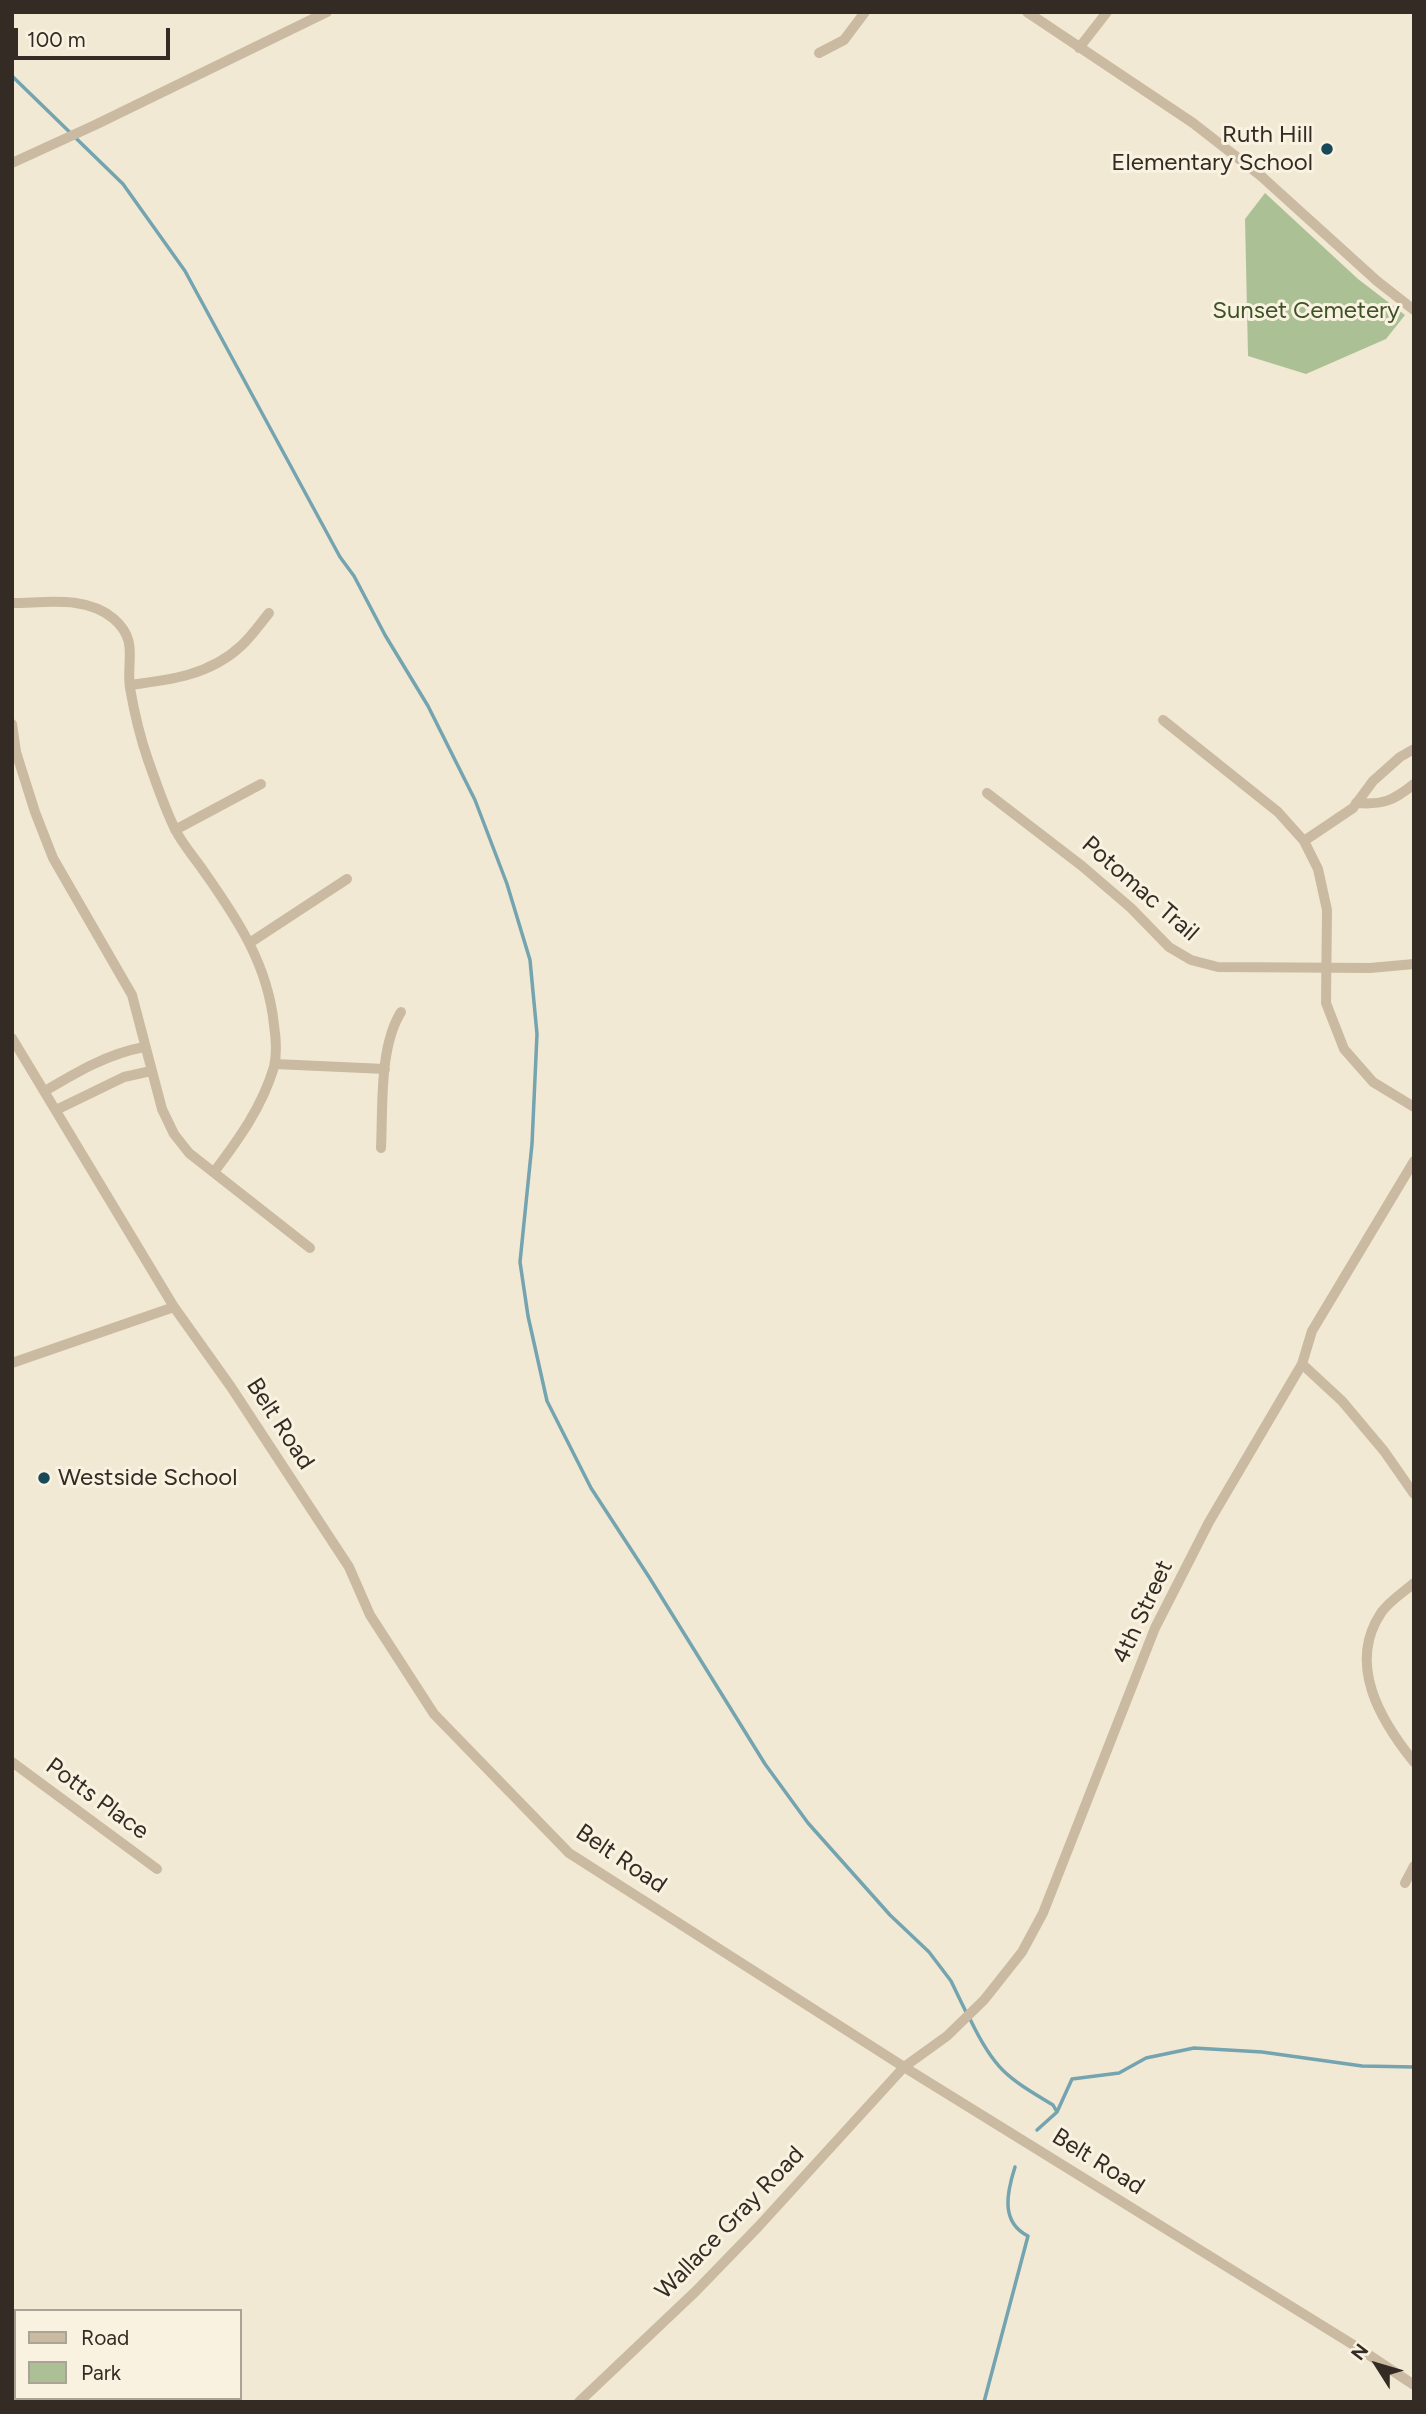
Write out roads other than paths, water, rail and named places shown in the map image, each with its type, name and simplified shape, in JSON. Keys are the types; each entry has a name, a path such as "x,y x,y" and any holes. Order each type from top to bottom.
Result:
{"street":[{"path":"12,163 327,12"},
{"path":"819,53 844,40 865,12"},
{"path":"1027,12 1193,123 1251,168 1377,281 1414,310"},
{"path":"1079,48 1107,12"},
{"path":"12,603 70,602 93,606 113,617 125,630 130,643 130,685 147,758 175,830 251,942 272,1005 276,1037 275,1064 261,1102 241,1137 214,1172"},
{"path":"130,685 174,679 213,667 241,646 269,613"},
{"path":"1163,720 1279,812 1304,841 1318,869 1327,909 1326,1003 1344,1049 1373,1082 1414,1107"},
{"path":"12,724 16,752 49,846 86,917 132,995 162,1109 174,1134 189,1153 310,1248"},
{"path":"1304,841 1353,808 1373,782 1400,757 1414,749"},
{"path":"175,830 261,784"},
{"path":"1356,803 1377,804 1397,798 1414,784"},
{"name":"Potomac Trail","path":"987,793 1082,866 1131,908 1169,947 1191,960 1218,967 1370,968 1414,964"},
{"path":"251,942 347,879"},
{"path":"381,1148 385,1069 393,1026 401,1012"},
{"name":"Belt Road","path":"12,1038 174,1307 238,1398 349,1567 370,1615 434,1714 569,1853 904,2067 1414,2385"},
{"path":"45,1091 100,1060 122,1051 144,1048"},
{"path":"275,1064 385,1069"},
{"path":"57,1110 124,1077 151,1071"},
{"name":"4th Street","path":"904,2067 947,2036 984,2000 1022,1952 1043,1913 1155,1629 1209,1522 1302,1364 1312,1331 1414,1161"},
{"path":"12,1363 174,1307"},
{"path":"1302,1364 1342,1401 1384,1451 1414,1494"},
{"path":"1414,1583 1382,1611 1370,1634 1365,1658 1374,1701 1396,1740 1414,1762"},
{"name":"Potts Place","path":"12,1762 157,1869"},
{"path":"1405,1883 1414,1866"},
{"name":"Wallace Gray Road","path":"579,2402 696,2291 904,2067"}],"waterway":[{"path":"12,76 123,184 185,271 340,557 354,576 385,635 428,706 475,800 507,884 530,960 537,1034 532,1144 520,1262 528,1316 547,1401 591,1488 765,1764 808,1823 890,1915 929,1952 951,1981 966,2012"},
{"path":"970,2019 994,2061 1012,2079 1053,2105 1057,2112"},
{"path":"1037,2130 1057,2112 1072,2079 1119,2073 1146,2058 1194,2048 1262,2052 1362,2066 1414,2067"},
{"path":"984,2402 1028,2236 1019,2230 1009,2215 1008,2196 1015,2167"}],"place":[{"name":"Ruth Hill Elementary School","path":"1327,149"},
{"name":"Westside School","path":"44,1478"}],"park label":[{"name":"Sunset Cemetery","path":"1306,311"}]}
